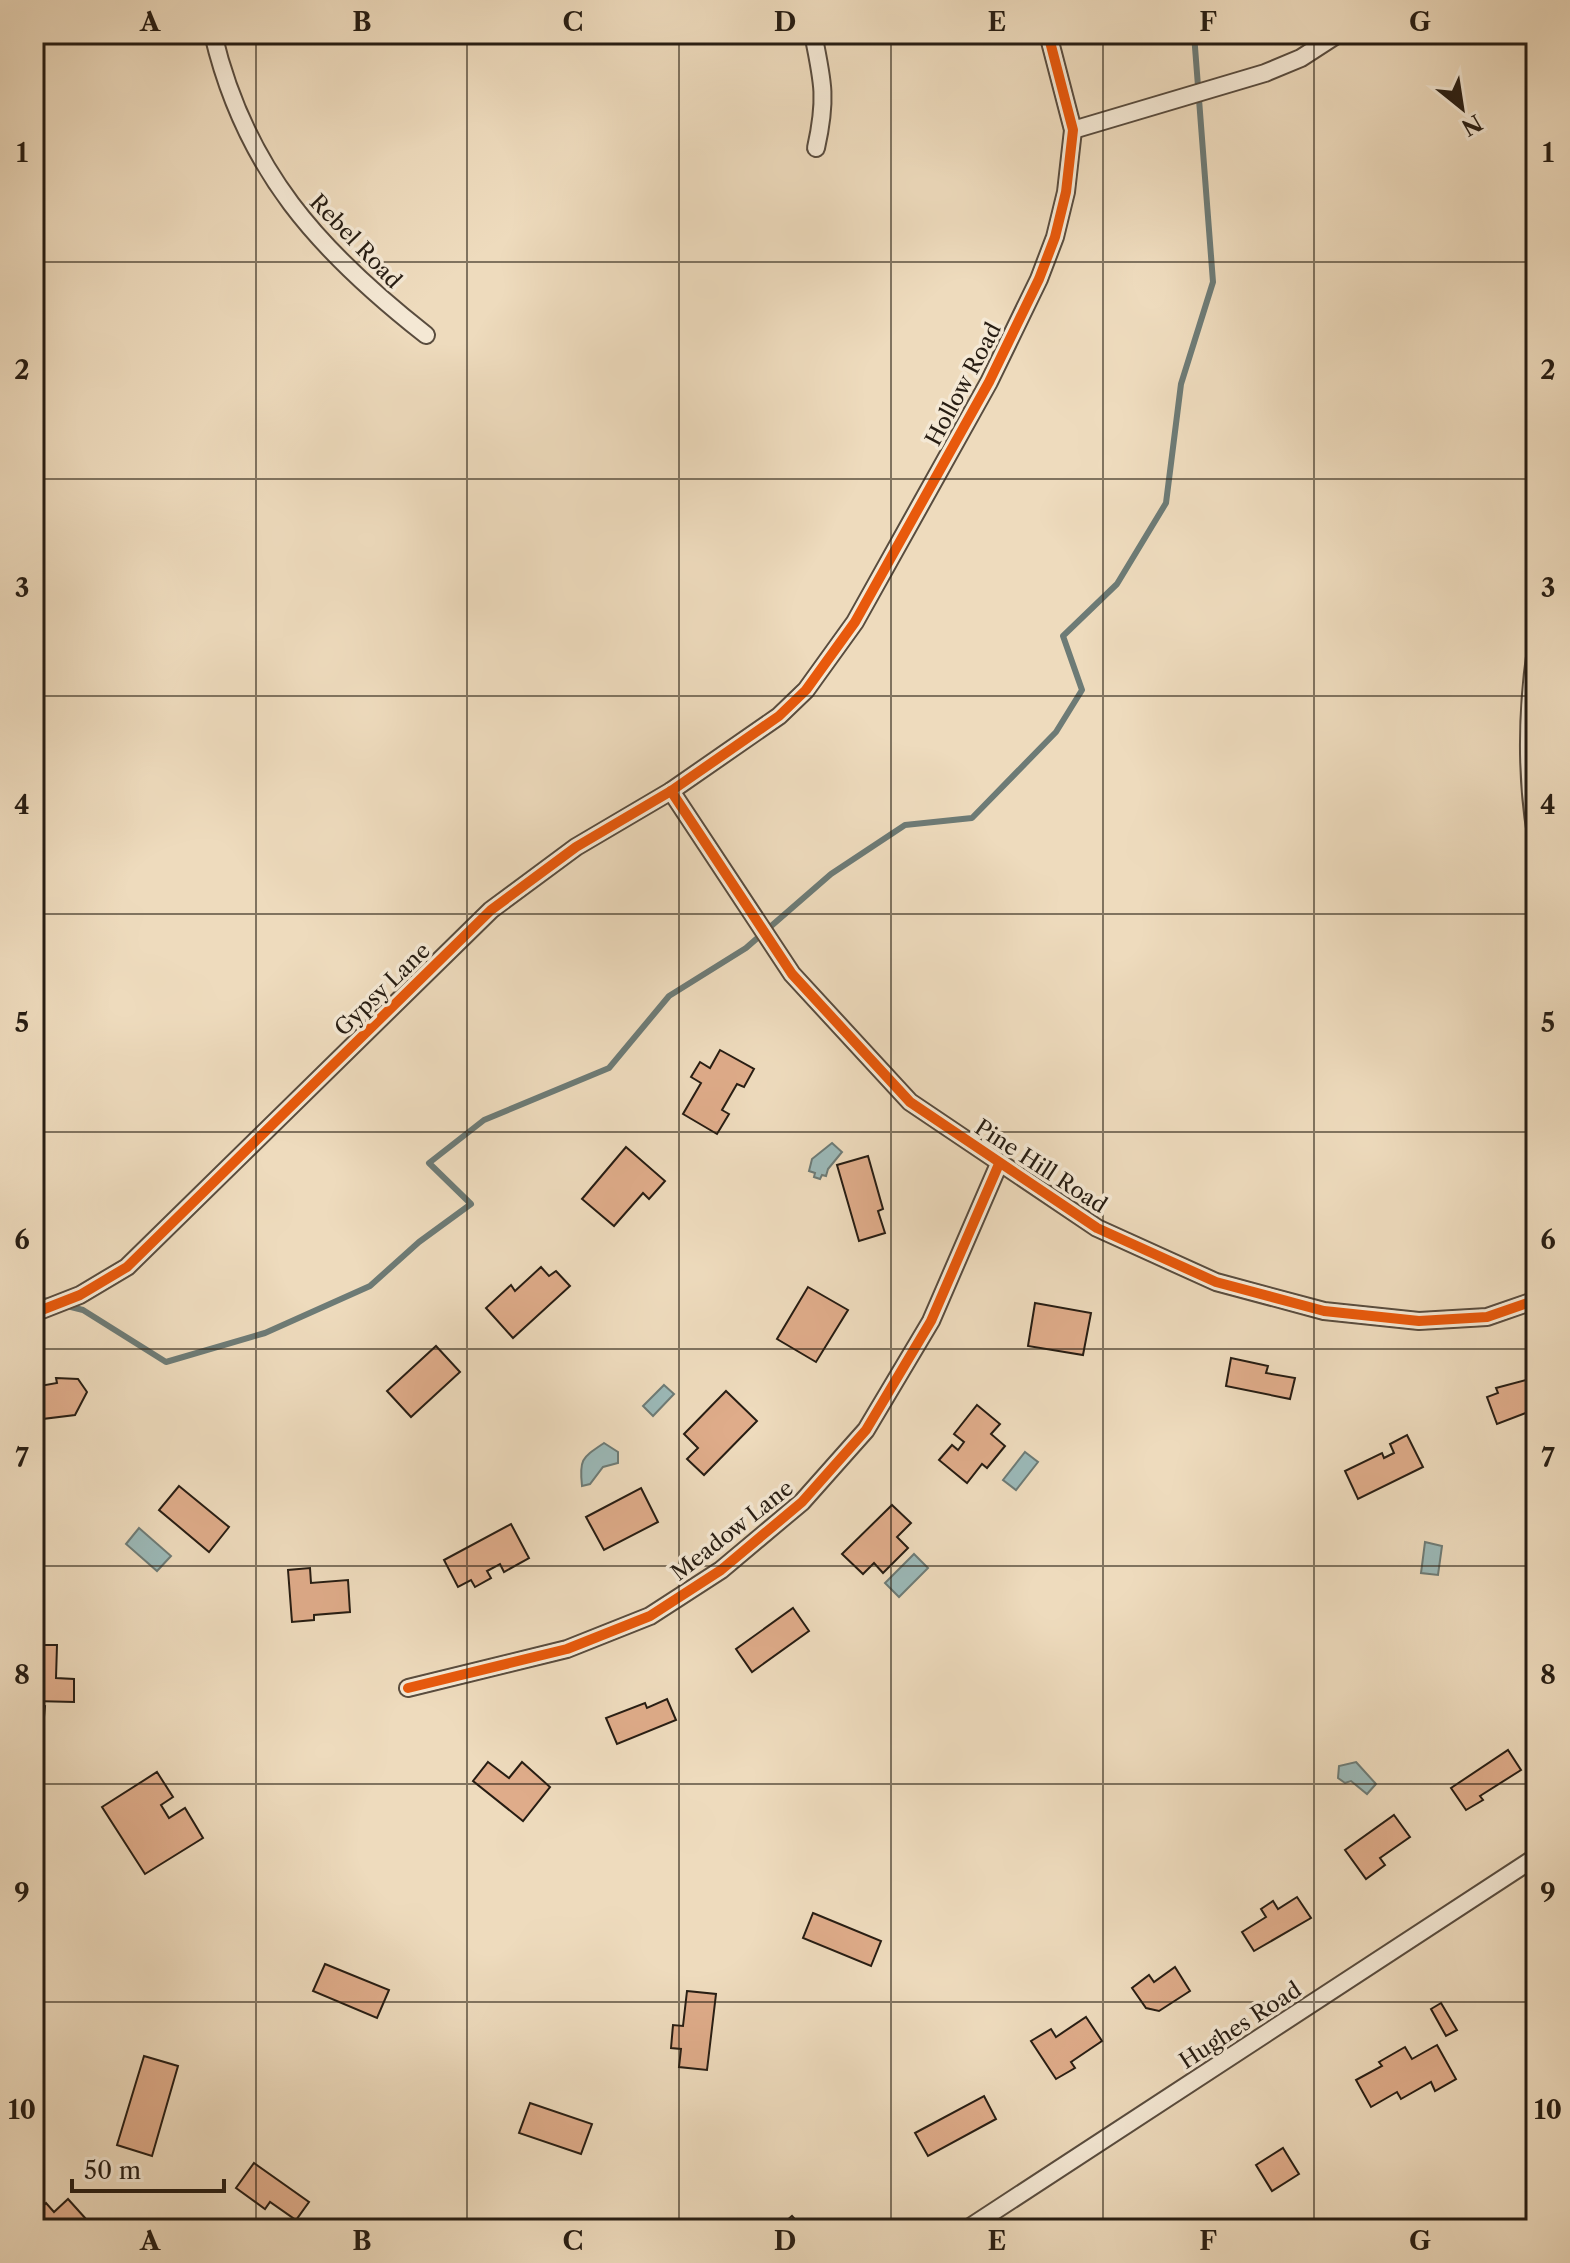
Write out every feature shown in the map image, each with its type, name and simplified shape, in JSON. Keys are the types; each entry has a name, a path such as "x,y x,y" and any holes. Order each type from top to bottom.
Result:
{"street":[{"name":"Rebel Road","path":"213,34 222,71 239,117 289,203 322,243 381,300 426,335"},
{"path":"813,34 824,85 824,112 816,148"},
{"name":"Hollow Road","path":"779,716 806,690 855,622 989,382 1039,279 1055,237 1066,192 1073,130 1048,34"},
{"path":"1073,130 1265,73 1301,58 1338,34"},
{"path":"1536,649 1529,696 1528,752 1536,835"},
{"name":"Gypsy Lane","path":"34,1313 80,1295 127,1267 491,910 576,847 671,791 779,716"},
{"name":"Pine Hill Road","path":"671,791 792,974 910,1102 1097,1228 1216,1282 1324,1311 1430,1320 1487,1317 1536,1300"},
{"name":"Meadow Lane","path":"408,1688 567,1649 650,1616 721,1570 802,1502 866,1430 931,1321 999,1164"},
{"name":"Hughes Road","path":"967,2229 1536,1857"}],"water":[{"path":"832,1143 842,1152 826,1176 822,1175 820,1179 814,1177 815,1173 809,1171 812,1159"},
{"path":"664,1385 674,1394 653,1416 643,1406"},
{"path":"604,1443 618,1452 618,1463 603,1467 590,1484 582,1486 584,1460"},
{"path":"1025,1452 1038,1462 1016,1490 1003,1480"},
{"path":"139,1528 171,1556 157,1571 126,1544"},
{"path":"1425,1542 1442,1546 1438,1575 1421,1573"},
{"path":"914,1554 928,1568 899,1597 885,1583"},
{"path":"1356,1762 1376,1784 1367,1794 1351,1781 1345,1783 1338,1778 1339,1766"}],"building":[{"path":"720,1050 754,1069 744,1087 737,1084 722,1110 729,1114 717,1134 683,1114 701,1083 691,1077 700,1062 710,1068"},
{"path":"626,1147 665,1181 649,1199 643,1193 614,1226 582,1199"},
{"path":"868,1156 883,1209 878,1211 885,1233 859,1241 837,1165"},
{"path":"541,1267 549,1276 556,1271 570,1286 513,1338 486,1308 511,1285 515,1291"},
{"path":"808,1287 848,1310 816,1362 777,1339"},
{"path":"1035,1303 1091,1313 1083,1355 1028,1346"},
{"path":"436,1346 460,1372 411,1417 387,1391"},
{"path":"1231,1358 1268,1366 1266,1373 1295,1378 1290,1399 1226,1386"},
{"path":"56,1378 78,1379 87,1392 75,1415 34,1420 34,1387 57,1383"},
{"path":"1526,1380 1530,1389 1536,1387 1536,1409 1497,1424 1487,1397 1498,1393 1496,1388"},
{"path":"726,1391 757,1421 704,1475 687,1459 698,1448 684,1434"},
{"path":"977,1405 1000,1424 991,1434 1005,1446 987,1468 982,1464 967,1483 939,1460 952,1445 958,1450 964,1442 954,1434"},
{"path":"1407,1435 1423,1467 1358,1499 1345,1471 1382,1453 1384,1458 1394,1453 1390,1444"},
{"path":"179,1486 229,1527 209,1552 159,1510"},
{"path":"641,1488 658,1522 604,1550 586,1517"},
{"path":"892,1505 911,1523 897,1537 908,1548 883,1573 874,1563 863,1574 842,1554"},
{"path":"511,1524 529,1558 504,1572 500,1564 487,1571 491,1578 475,1587 471,1580 458,1587 444,1560"},
{"path":"310,1568 311,1583 348,1580 350,1612 314,1615 314,1620 292,1622 288,1570"},
{"path":"793,1608 809,1631 752,1672 736,1649"},
{"path":"34,1645 57,1645 56,1678 74,1679 74,1702 34,1701"},
{"path":"667,1699 676,1720 617,1744 606,1718 645,1703 647,1708"},
{"path":"38,1705 45,1706 44,1717 34,1722 34,1713 37,1713"},
{"path":"1508,1750 1521,1770 1480,1796 1483,1800 1466,1810 1451,1788"},
{"path":"488,1762 509,1778 522,1762 550,1787 523,1821 473,1781"},
{"path":"157,1772 173,1797 161,1805 169,1818 185,1808 203,1838 145,1874 102,1807"},
{"path":"1394,1815 1410,1837 1380,1858 1385,1865 1366,1879 1345,1850"},
{"path":"1297,1897 1311,1918 1254,1951 1242,1932 1266,1917 1261,1909 1273,1901 1278,1909"},
{"path":"813,1913 881,1941 871,1966 803,1938"},
{"path":"325,1964 389,1990 377,2018 313,1991"},
{"path":"1175,1967 1190,1991 1159,2011 1146,2008 1132,1988 1149,1975 1154,1982"},
{"path":"687,1991 716,1994 707,2070 679,2067 681,2049 671,2048 673,2025 683,2026"},
{"path":"1441,2003 1457,2030 1446,2036 1431,2009"},
{"path":"1086,2017 1102,2041 1071,2062 1075,2068 1056,2079 1031,2041 1051,2029 1056,2037"},
{"path":"1437,2045 1456,2079 1435,2091 1431,2082 1401,2099 1397,2092 1371,2107 1356,2080 1382,2066 1379,2062 1405,2047 1412,2059"},
{"path":"144,2056 178,2066 152,2156 117,2145"},
{"path":"984,2096 996,2119 928,2156 915,2133"},
{"path":"530,2103 592,2124 581,2154 519,2133"},
{"path":"1283,2148 1299,2174 1272,2191 1256,2165"},
{"path":"254,2163 309,2202 296,2220 270,2202 265,2209 236,2188"},
{"path":"68,2199 86,2219 75,2229 34,2229 34,2215 46,2203 54,2212"},
{"path":"792,2216 804,2229 777,2229"}],"waterway":[{"path":"67,1306 83,1310 166,1362 265,1333 370,1286 419,1242 471,1204 429,1163 484,1120 609,1068 669,996 746,948 831,874 905,825 972,818 1056,732 1082,690 1063,636 1117,584 1166,503 1181,384 1213,282 1194,34"},
{"path":"34,1298 52,1302"}],"cycle path":[{"path":"34,1313 80,1295 127,1267 491,910 576,847 671,791 779,716 806,690 855,622 989,382 1039,279 1055,237 1066,192 1073,130 1048,34"},
{"path":"671,791 792,974 910,1102 1097,1228 1216,1282 1324,1311 1419,1321 1487,1317 1536,1300"},
{"path":"408,1688 567,1649 650,1616 721,1570 802,1502 866,1430 931,1321 999,1164"}]}
